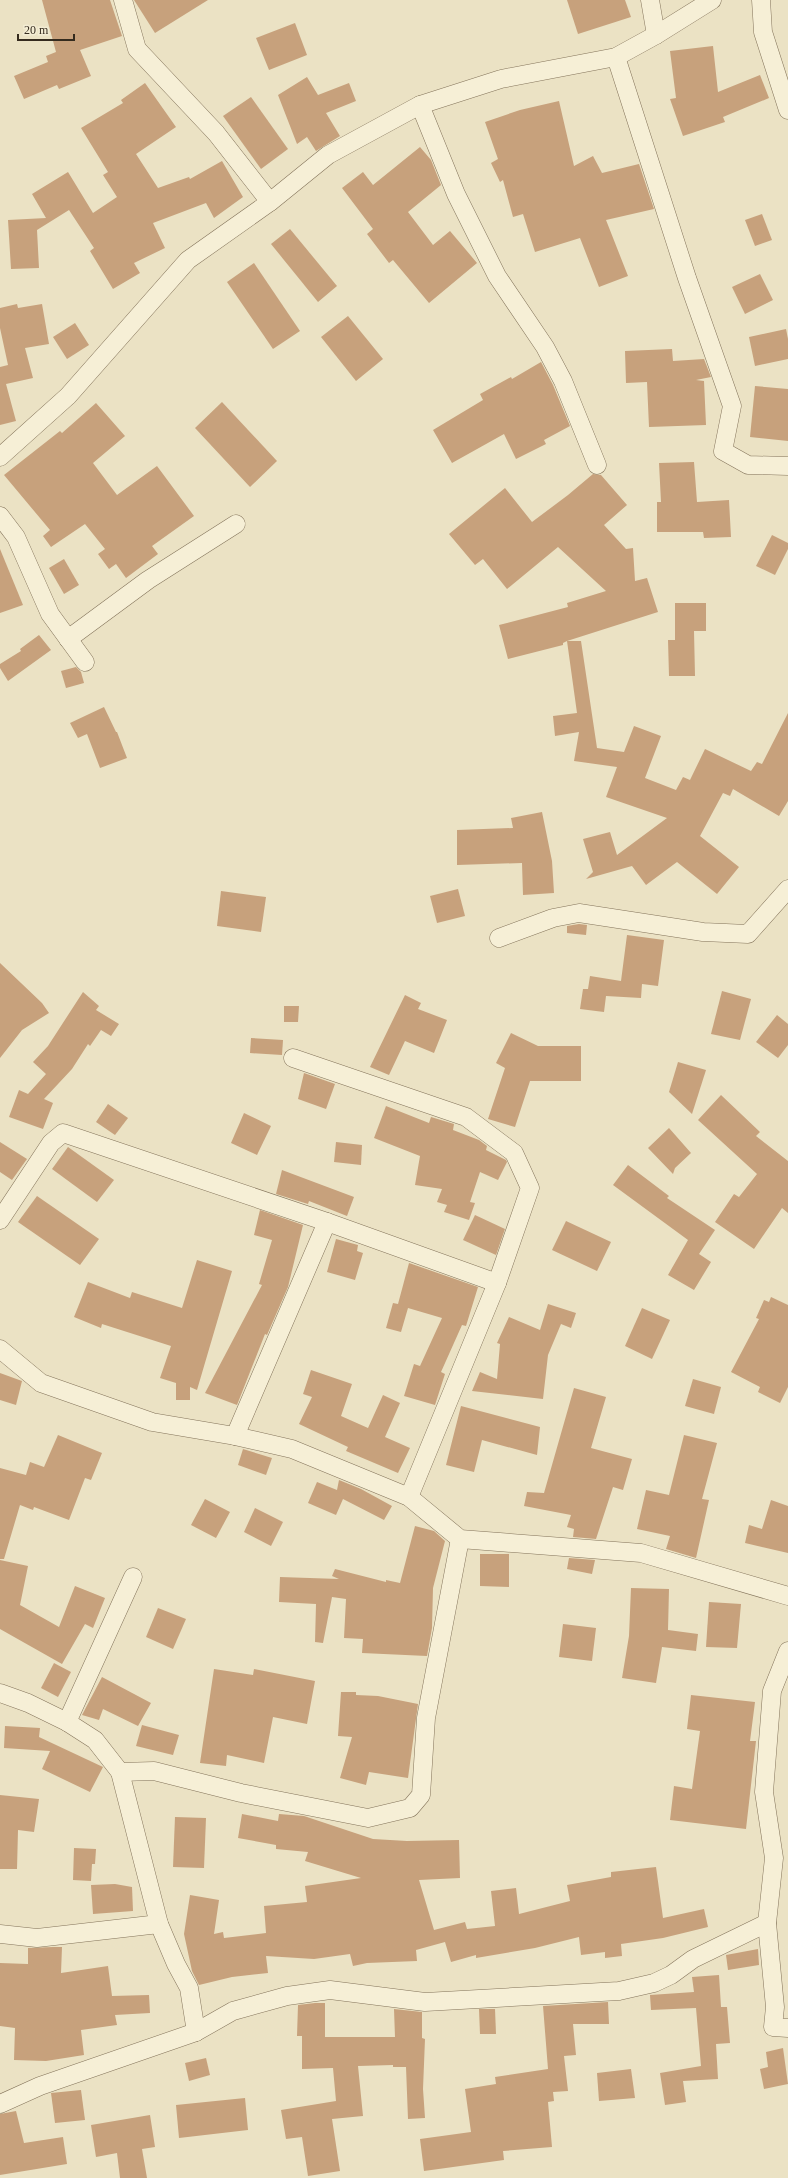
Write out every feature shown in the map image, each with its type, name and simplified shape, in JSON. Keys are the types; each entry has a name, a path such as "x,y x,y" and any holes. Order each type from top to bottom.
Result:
{"street":[{"path":"123,0 137,49 216,133 270,202"},
{"path":"650,0 656,35"},
{"path":"0,457 68,396 188,260 270,202 328,155 420,105 500,79 616,57 656,35 712,0"},
{"path":"761,0 763,32 788,110"},
{"path":"616,57 687,278 732,406 723,451 748,465 788,466"},
{"path":"420,105 456,194 497,276 545,347 563,380 598,465"},
{"path":"0,516 16,537 50,614 85,662"},
{"path":"68,639 148,580 236,524"},
{"path":"499,938 553,918 579,913 702,932 748,934 788,889"},
{"path":"293,1058 466,1117 514,1153 530,1188 497,1283 409,1497"},
{"path":"0,1220 51,1143 63,1133 327,1222 497,1283"},
{"path":"236,1436 327,1222"},
{"path":"0,1349 41,1384 152,1422 236,1436 292,1449 409,1497 460,1539 641,1553 788,1596"},
{"path":"120,1772 154,1771 241,1793 368,1818 410,1808 421,1795 426,1718 460,1539"},
{"path":"66,1722 133,1577"},
{"path":"788,1651 772,1691 764,1792 774,1858 767,1923 775,2007 773,2027 788,2028"},
{"path":"0,1693 28,1703 66,1722 95,1740 120,1772 160,1924 176,1964 189,1988 196,2032"},
{"path":"0,2104 40,2086 196,2032 233,2011 287,1996 330,1990 424,2002 619,1991 654,1983 671,1975 693,1959 767,1923"},
{"path":"0,1934 36,1938 160,1924"}],"building":[{"path":"42,0 110,0 122,36 80,50 91,76 59,89 57,85 24,99 14,76 48,62 46,56 56,52"},
{"path":"134,0 208,0 155,33"},
{"path":"567,0 625,0 631,17 578,34"},
{"path":"295,23 307,55 269,70 256,38"},
{"path":"713,46 718,92 760,75 769,98 723,117 725,122 683,136 670,99 676,98 670,51"},
{"path":"307,77 318,95 349,83 356,101 326,113 340,136 316,151 307,137 297,144 278,95"},
{"path":"145,83 176,127 136,154 158,188 189,177 190,179 222,161 243,197 214,218 206,203 153,223 165,248 134,263 140,273 113,289 90,251 94,248 69,210 37,230 39,268 11,269 8,220 46,218 32,194 68,172 93,213 117,197 103,175 108,172 81,128 123,103 121,100"},
{"path":"251,97 288,149 261,169 223,116"},
{"path":"559,101 574,166 593,156 602,173 639,164 654,209 606,220 628,276 599,287 580,238 535,252 523,214 513,217 503,180 500,182 491,163 498,159 485,122 520,110"},
{"path":"420,147 431,160 441,185 408,212 433,245 450,231 477,263 429,303 393,260 389,263 367,234 373,229 342,188 363,172 373,185"},
{"path":"762,214 772,240 755,246 745,220"},
{"path":"290,229 337,286 318,302 271,244"},
{"path":"254,263 300,331 273,349 227,282"},
{"path":"760,274 773,300 745,314 732,287"},
{"path":"17,304 18,308 42,304 49,344 25,348 33,378 6,384 16,421 0,425 0,367 8,365 0,328 0,308"},
{"path":"348,316 383,359 356,381 321,337"},
{"path":"75,323 89,345 67,359 53,337"},
{"path":"786,329 788,339 788,359 755,366 749,337"},
{"path":"672,349 673,361 704,359 711,377 696,380 704,381 706,425 649,427 647,382 626,383 625,351"},
{"path":"541,362 553,385 570,426 544,440 546,444 516,459 504,434 452,463 433,430 483,400 480,394 511,377 512,379"},
{"path":"755,386 788,389 788,441 750,437"},
{"path":"222,402 277,461 250,487 195,428"},
{"path":"96,403 125,436 93,463 117,495 157,466 194,516 152,546 158,554 126,578 116,564 109,569 98,554 105,549 85,524 51,547 43,536 50,530 4,475 60,431 62,433"},
{"path":"694,462 697,502 729,500 731,537 704,538 703,532 657,532 657,502 661,502 659,463"},
{"path":"593,474 601,475 627,505 604,525 626,549 633,548 635,581 647,578 658,612 563,643 563,645 508,659 499,625 568,607 567,603 606,591 558,547 507,589 483,559 475,565 449,534 505,488 532,522"},
{"path":"772,535 788,543 788,549 775,575 756,566"},
{"path":"0,549 23,605 0,613"},
{"path":"64,559 79,585 64,594 49,568"},
{"path":"675,603 706,603 706,631 694,631 695,676 669,676 668,640 675,640"},
{"path":"39,635 51,650 8,681 0,668 0,664 21,651 20,649"},
{"path":"567,641 581,641 597,748 624,752 634,726 661,736 645,778 676,790 683,777 690,780 705,749 751,771 757,762 762,764 788,713 788,801 779,816 733,789 730,796 723,793 700,836 739,867 717,894 677,862 646,885 632,866 586,879 593,872 583,839 610,832 617,855 667,818 606,797 617,767 574,761 579,732 555,736 553,716 577,713"},
{"path":"76,667 81,672 84,683 66,688 61,671"},
{"path":"104,707 117,732 127,758 100,768 87,734 78,738 70,723"},
{"path":"542,812 552,861 554,893 523,895 522,863 457,865 457,830 513,828 511,818"},
{"path":"458,889 465,916 437,923 430,896"},
{"path":"221,891 266,897 261,932 217,926"},
{"path":"579,924 587,925 586,935 567,933 567,926"},
{"path":"627,935 664,940 658,986 642,984 641,998 606,996 604,1012 580,1009 583,989 588,989 590,976 621,981"},
{"path":"0,963 42,1003 49,1013 22,1030 0,1058"},
{"path":"722,991 751,999 740,1040 711,1034"},
{"path":"83,992 99,1006 96,1010 119,1024 111,1036 101,1030 90,1046 88,1044 72,1069 44,1099 53,1103 43,1129 9,1117 19,1090 28,1094 46,1074 33,1062 48,1046"},
{"path":"405,995 421,1003 418,1009 447,1020 434,1053 405,1041 389,1075 370,1067"},
{"path":"284,1006 299,1006 298,1022 284,1022"},
{"path":"777,1015 788,1024 788,1045 778,1058 756,1042"},
{"path":"511,1033 538,1046 581,1046 581,1081 530,1081 515,1127 488,1119 505,1068 496,1063"},
{"path":"251,1038 283,1040 282,1055 250,1053"},
{"path":"678,1062 706,1070 692,1114 669,1092"},
{"path":"304,1073 335,1084 326,1109 298,1099"},
{"path":"721,1095 760,1132 756,1136 788,1161 788,1213 782,1208 754,1249 715,1222 734,1194 739,1197 757,1174 698,1120"},
{"path":"108,1104 128,1118 115,1135 96,1122"},
{"path":"386,1106 429,1123 431,1117 454,1124 453,1130 479,1140 487,1146 486,1150 506,1160 507,1162 498,1180 480,1172 470,1202 475,1203 469,1220 444,1212 447,1205 437,1202 442,1189 415,1185 420,1156 374,1138"},
{"path":"244,1113 271,1126 257,1155 231,1143"},
{"path":"669,1128 691,1153 675,1168 673,1174 648,1148"},
{"path":"0,1142 27,1159 12,1180 0,1172"},
{"path":"336,1142 362,1145 361,1165 334,1162"},
{"path":"68,1147 114,1180 97,1202 52,1169"},
{"path":"628,1165 669,1196 667,1198 715,1230 699,1254 711,1262 694,1290 668,1275 688,1240 613,1185"},
{"path":"282,1170 354,1197 347,1216 309,1201 308,1204 276,1194"},
{"path":"37,1196 99,1239 80,1265 18,1222"},
{"path":"260,1210 303,1225 288,1287 267,1335 265,1334 237,1405 205,1393 262,1285 259,1284 272,1240 254,1235"},
{"path":"475,1215 505,1229 496,1255 463,1240"},
{"path":"566,1221 611,1242 597,1271 552,1250"},
{"path":"336,1239 358,1245 357,1251 363,1253 355,1280 327,1272"},
{"path":"197,1260 232,1271 197,1390 190,1387 190,1400 176,1400 176,1383 160,1378 171,1346 102,1324 101,1328 74,1317 88,1282 130,1298 132,1292 182,1308"},
{"path":"409,1263 478,1287 466,1326 462,1325 441,1372 445,1374 435,1405 404,1396 414,1364 420,1366 442,1318 408,1308 401,1332 386,1328 393,1303 398,1304"},
{"path":"771,1297 788,1305 788,1387 780,1403 758,1392 760,1387 731,1372 759,1319 756,1318 764,1300 769,1302"},
{"path":"548,1304 576,1313 571,1328 561,1324 548,1355 543,1399 472,1391 480,1372 497,1379 500,1344 497,1343 509,1317 540,1330"},
{"path":"642,1308 670,1320 652,1359 625,1346"},
{"path":"311,1370 352,1384 341,1416 368,1428 383,1395 400,1403 385,1437 410,1448 398,1473 346,1451 348,1447 299,1424 312,1397 303,1394"},
{"path":"0,1373 22,1381 16,1405 0,1400"},
{"path":"693,1379 721,1387 714,1414 685,1406"},
{"path":"574,1388 606,1397 591,1448 632,1459 623,1490 613,1487 596,1539 573,1537 574,1529 567,1527 571,1515 524,1506 527,1492 544,1493"},
{"path":"461,1406 540,1427 537,1455 482,1440 474,1472 446,1465"},
{"path":"58,1435 102,1453 91,1480 85,1478 69,1520 34,1507 33,1510 20,1505 4,1559 0,1559 0,1468 26,1475 30,1462 44,1467"},
{"path":"684,1435 717,1443 702,1499 709,1500 696,1558 666,1549 670,1536 637,1529 646,1490 669,1495"},
{"path":"243,1449 272,1458 266,1475 238,1465"},
{"path":"339,1480 361,1489 392,1506 384,1520 343,1499 336,1515 308,1503 317,1482 337,1490"},
{"path":"205,1499 230,1512 216,1538 191,1525"},
{"path":"771,1500 788,1506 788,1553 745,1543 749,1525 762,1529"},
{"path":"255,1508 283,1522 271,1546 244,1532"},
{"path":"415,1526 434,1531 445,1541 433,1588 432,1628 427,1656 362,1653 363,1639 344,1638 346,1599 332,1597 323,1643 315,1642 316,1604 279,1602 280,1577 339,1579 332,1576 335,1569 386,1582 386,1580 400,1583"},
{"path":"480,1554 509,1554 509,1587 480,1586"},
{"path":"569,1558 595,1560 592,1574 567,1569"},
{"path":"0,1560 28,1566 20,1605 59,1627 75,1586 105,1598 93,1628 85,1624 62,1664 0,1629"},
{"path":"631,1588 669,1589 668,1630 698,1634 696,1651 662,1647 656,1683 622,1678 629,1636"},
{"path":"709,1602 741,1604 737,1648 706,1647"},
{"path":"158,1608 186,1619 173,1649 146,1637"},
{"path":"563,1624 596,1628 592,1661 559,1657"},
{"path":"54,1663 71,1672 58,1697 41,1688"},
{"path":"214,1669 253,1675 254,1669 315,1681 307,1724 273,1717 264,1763 227,1755 226,1766 200,1763"},
{"path":"102,1677 151,1703 138,1726 103,1709 99,1720 82,1715"},
{"path":"341,1692 356,1692 356,1695 378,1696 418,1704 408,1778 369,1772 366,1785 340,1778 352,1737 338,1736"},
{"path":"691,1695 755,1702 750,1741 756,1741 746,1829 670,1820 674,1786 692,1789 700,1731 687,1729"},
{"path":"142,1725 179,1735 173,1755 136,1746"},
{"path":"5,1726 40,1728 39,1737 103,1767 90,1792 42,1769 50,1751 4,1748"},
{"path":"0,1795 39,1799 34,1832 18,1830 17,1869 0,1869"},
{"path":"242,1814 278,1821 279,1814 304,1816 373,1839 407,1841 459,1840 460,1878 419,1880 434,1930 465,1922 467,1929 495,1926 491,1891 516,1888 519,1914 570,1901 567,1885 611,1877 611,1872 656,1867 663,1918 704,1909 708,1927 663,1938 621,1944 622,1956 605,1958 605,1952 581,1955 579,1937 535,1948 476,1958 476,1955 451,1962 445,1942 416,1950 417,1961 367,1963 353,1966 350,1954 314,1959 266,1956 268,1973 232,1977 199,1985 192,1971 184,1934 190,1895 219,1900 214,1934 223,1932 224,1938 266,1933 264,1906 307,1902 305,1886 361,1878 305,1861 308,1852 276,1849 276,1845 238,1838"},
{"path":"175,1817 206,1818 204,1868 173,1867"},
{"path":"74,1848 96,1849 95,1864 92,1864 91,1881 73,1880"},
{"path":"115,1884 132,1887 133,1911 93,1914 91,1885"},
{"path":"62,1947 61,1973 108,1966 112,1996 149,1995 150,2013 115,2015 117,2025 81,2030 84,2055 46,2061 14,2060 15,2028 0,2026 0,1963 28,1964 28,1948"},
{"path":"758,1949 759,1965 728,1970 726,1955"},
{"path":"719,1975 721,2007 727,2007 730,2043 716,2044 718,2079 683,2081 686,2102 665,2105 660,2073 701,2066 696,2008 651,2010 650,1995 694,1992 692,1977"},
{"path":"608,2002 609,2024 573,2024 576,2055 564,2056 568,2091 553,2092 554,2101 548,2102 552,2147 503,2151 504,2160 424,2171 420,2139 471,2132 465,2089 496,2084 495,2077 548,2069 543,2006"},
{"path":"325,2003 325,2037 395,2037 394,2009 422,2012 422,2038 425,2039 423,2089 425,2118 408,2119 406,2067 393,2067 393,2065 358,2066 363,2116 332,2119 340,2171 308,2176 302,2137 286,2139 281,2110 336,2101 333,2068 302,2069 302,2036 297,2036 298,2005"},
{"path":"479,2009 495,2009 496,2034 480,2034"},
{"path":"783,2048 788,2084 764,2089 760,2069 768,2067 766,2052"},
{"path":"206,2058 210,2075 189,2081 185,2063"},
{"path":"631,2069 635,2098 599,2101 597,2073"},
{"path":"81,2090 85,2120 55,2123 51,2093"},
{"path":"245,2098 248,2130 179,2138 176,2105"},
{"path":"16,2111 24,2143 63,2137 67,2164 0,2175 0,2114"},
{"path":"150,2115 155,2147 142,2149 147,2178 120,2178 117,2153 96,2157 91,2125"}]}
